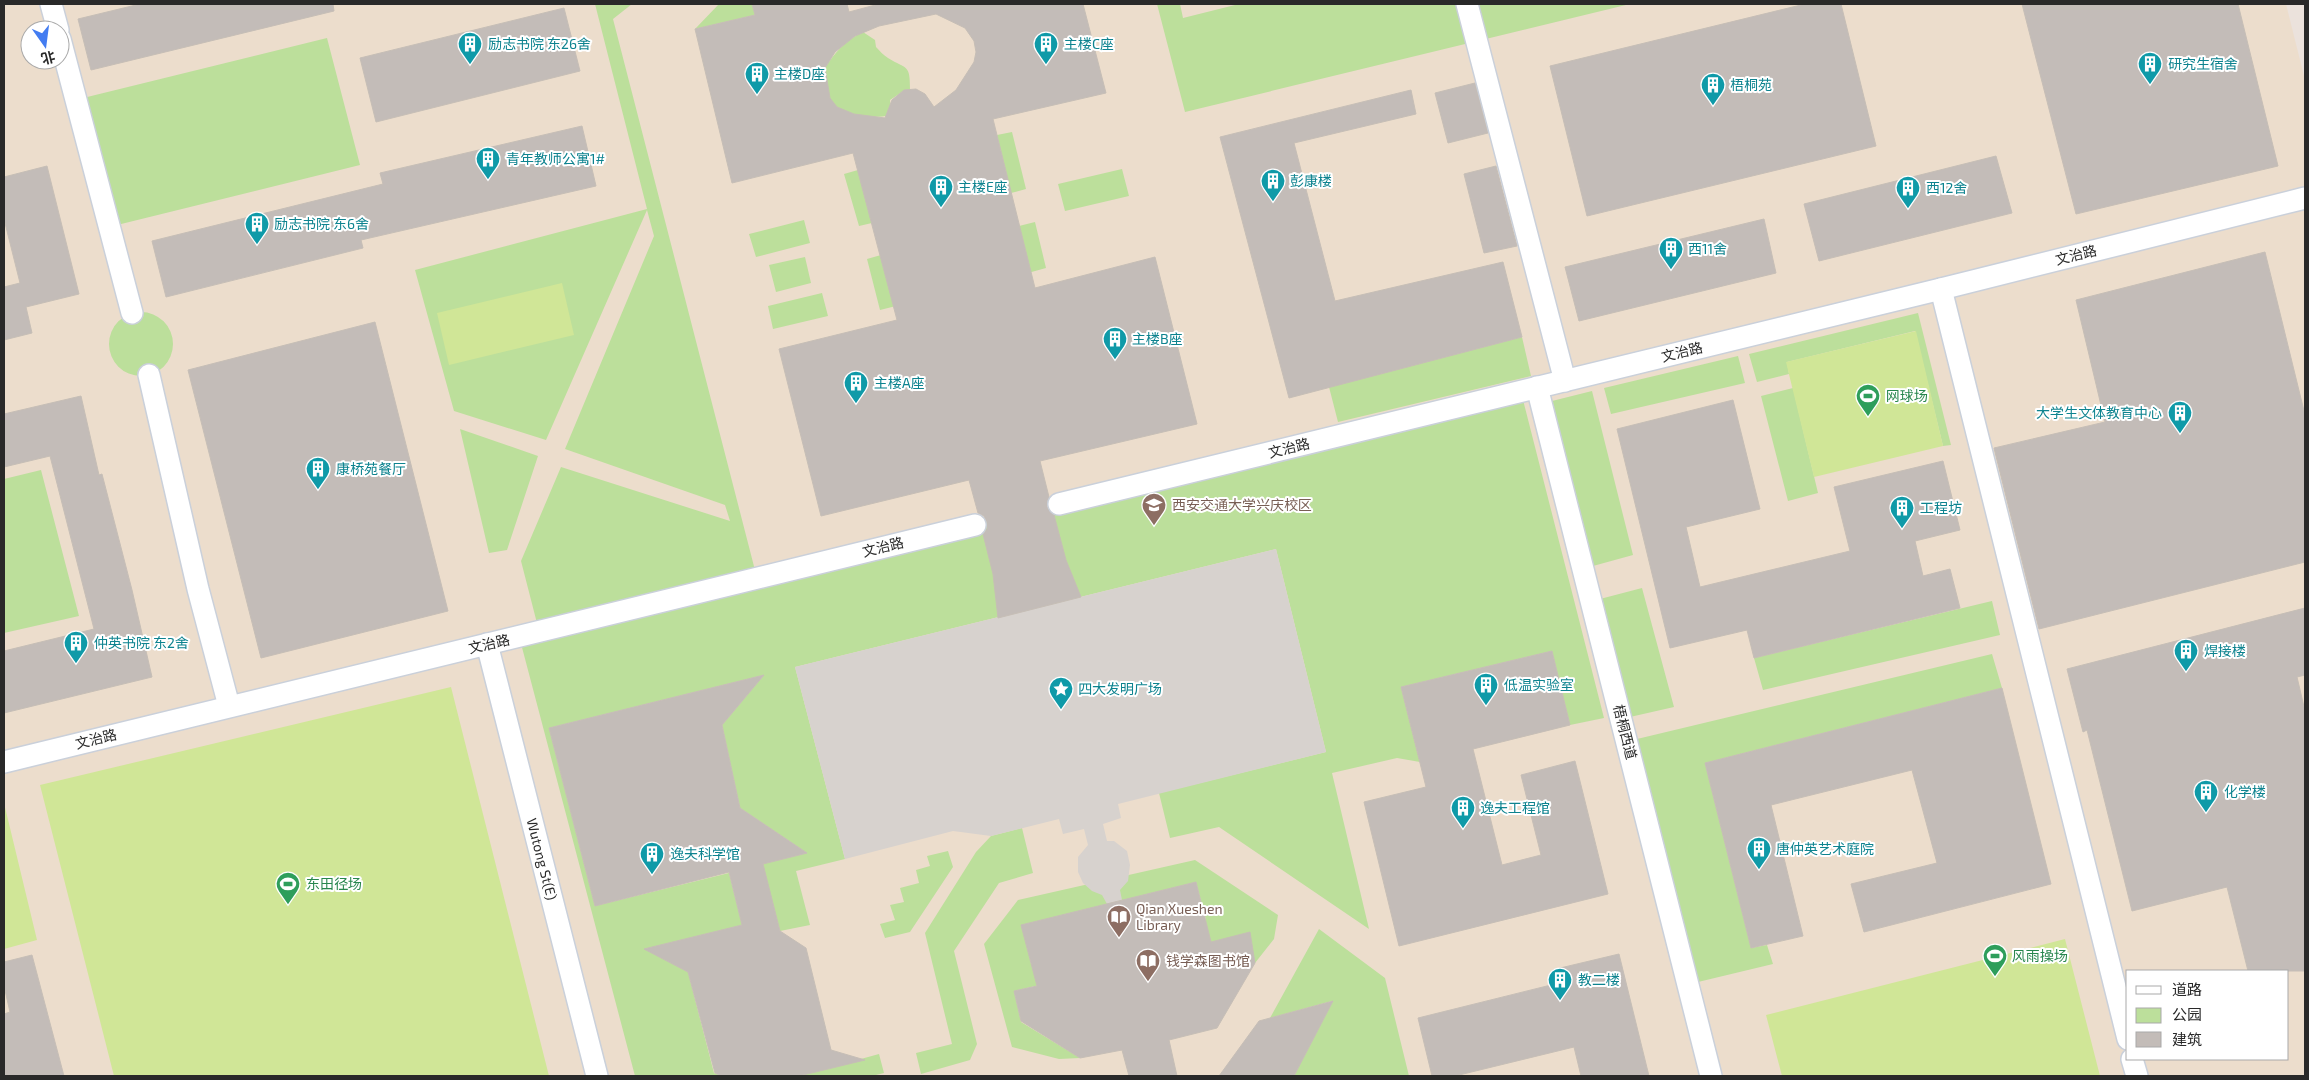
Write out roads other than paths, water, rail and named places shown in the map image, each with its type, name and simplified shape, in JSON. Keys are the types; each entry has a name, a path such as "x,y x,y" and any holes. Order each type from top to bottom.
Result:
{"street":[{"path":"51,4 55,20"},
{"path":"1467,4 1565,381"},
{"path":"68,70 132,313"},
{"name":"文治路","path":"1059,504 1942,289 2305,198"},
{"path":"1942,289 2126,1031"},
{"path":"149,375 198,588 229,706"},
{"name":"梧桐西道","path":"1537,388 1711,1076"},
{"name":"文治路","path":"4,762 975,525"},
{"name":"Wutong St(E)","path":"487,644 598,1076"},
{"path":"2132,1060 2137,1076"}],"place":[{"name":"励志书院 东26舍","path":"470,65"},
{"name":"主楼C座","path":"1046,65"},
{"name":"研究生宿舍","path":"2150,85"},
{"name":"主楼D座","path":"757,95"},
{"name":"梧桐苑","path":"1713,106"},
{"name":"青年教师公寓1#","path":"488,180"},
{"name":"彭康楼","path":"1273,202"},
{"name":"主楼E座","path":"941,208"},
{"name":"西12舍","path":"1908,209"},
{"name":"励志书院 东6舍","path":"257,245"},
{"name":"西11舍","path":"1671,270"},
{"name":"主楼B座","path":"1115,360"},
{"name":"主楼A座","path":"856,404"},
{"name":"网球场","path":"1868,417"},
{"name":"大学生文体教育中心","path":"2180,434"},
{"name":"康桥苑餐厅","path":"318,490"},
{"name":"西安交通大学兴庆校区","path":"1154,526"},
{"name":"工程坊","path":"1902,529"},
{"name":"仲英书院 东2舍","path":"76,664"},
{"name":"焊接楼","path":"2186,672"},
{"name":"低温实验室","path":"1486,706"},
{"name":"四大发明广场","path":"1061,710"},
{"name":"化学楼","path":"2206,813"},
{"name":"逸夫工程馆","path":"1463,829"},
{"name":"唐仲英艺术庭院","path":"1759,870"},
{"name":"逸夫科学馆","path":"652,875"},
{"name":"东田径场","path":"288,905"},
{"name":"Qian Xueshen Library","path":"1119,938"},
{"name":"风雨操场","path":"1995,977"},
{"name":"钱学森图书馆","path":"1148,982"},
{"name":"教二楼","path":"1560,1001"}]}
